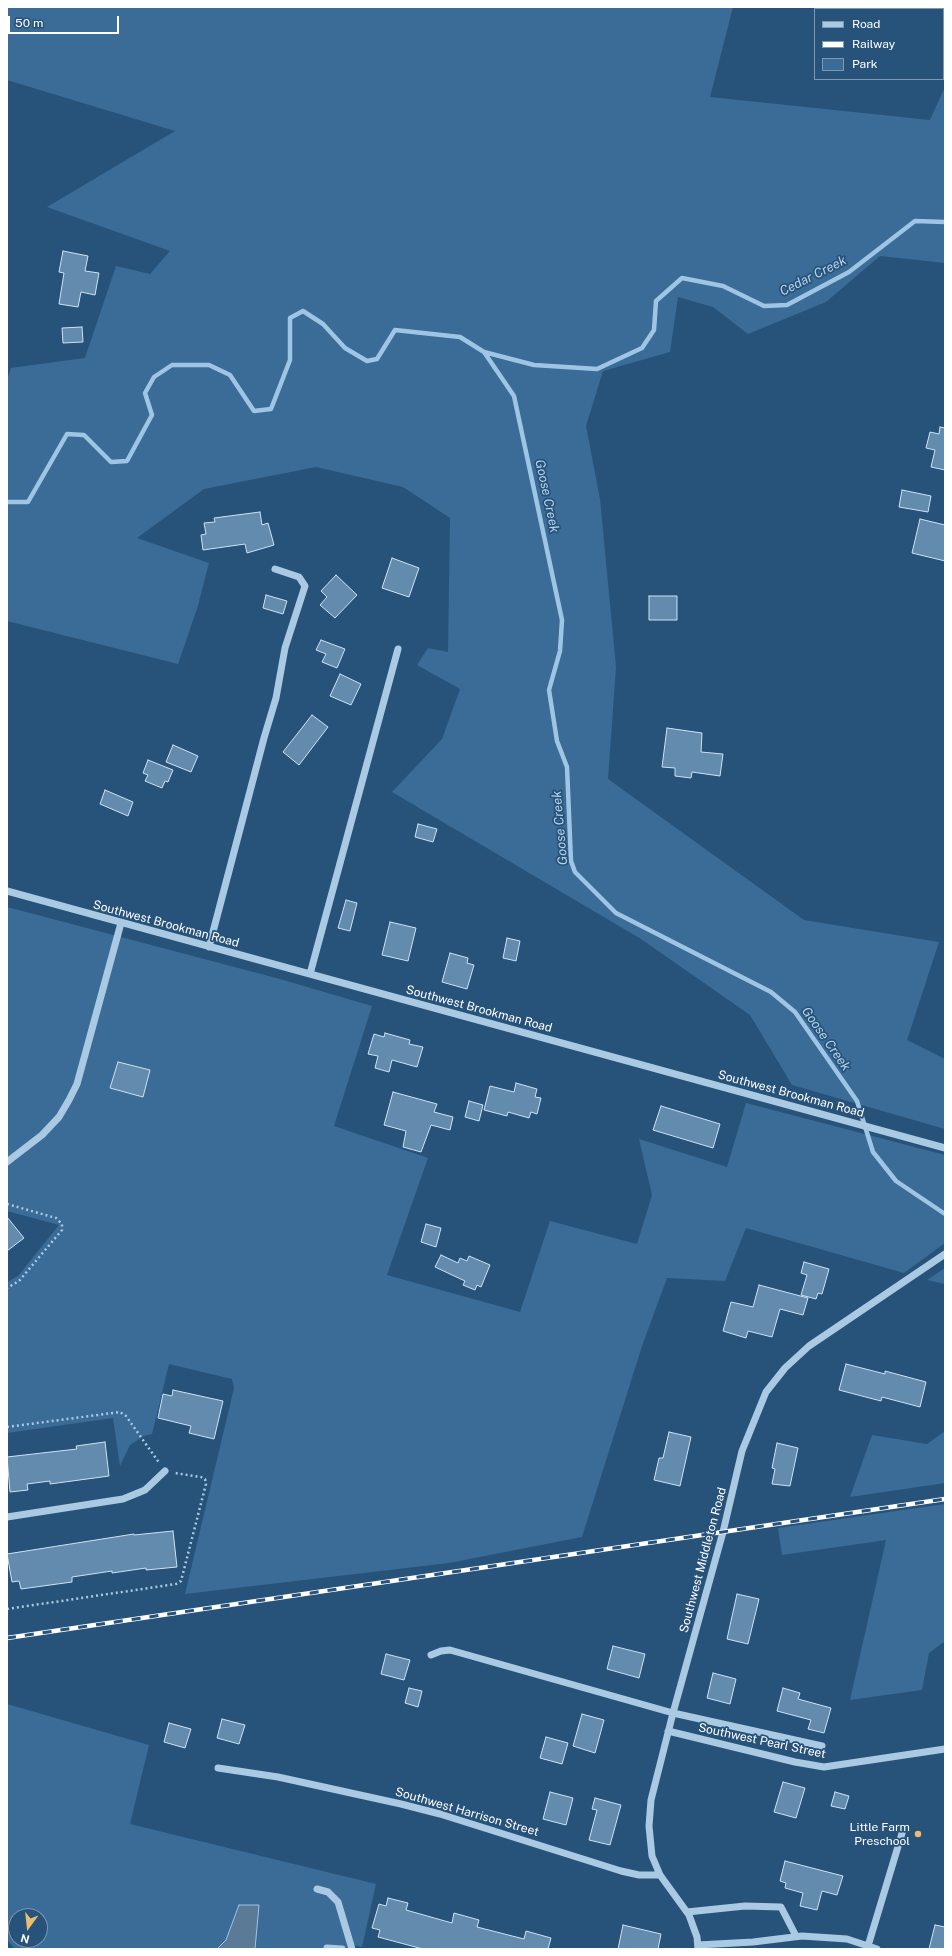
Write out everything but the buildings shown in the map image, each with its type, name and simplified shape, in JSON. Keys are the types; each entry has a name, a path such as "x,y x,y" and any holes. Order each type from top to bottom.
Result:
{"street":[{"path":"209,947 276,698 285,648 305,586 298,577 275,569"},
{"path":"310,974 398,649"},
{"name":"Southwest Brookman Road","path":"7,891 945,1148"},
{"path":"7,1162 42,1135 59,1117 77,1084 121,923"},
{"name":"Southwest Middleton Road","path":"698,1947 697,1937 687,1912 660,1875 652,1856 649,1826 651,1800 668,1731 723,1532 742,1451 766,1392 786,1368 809,1346 945,1254"},
{"path":"7,1517 122,1499 145,1490 165,1471"},
{"path":"431,1655 441,1651 450,1650 673,1713 822,1746"},
{"name":"Southwest Pearl Street","path":"668,1731 795,1762 824,1767 945,1749"},
{"name":"Southwest Harrison Street","path":"218,1768 278,1777 401,1804 440,1814 621,1871 638,1875 660,1875"},
{"path":"868,1946 903,1830"},
{"path":"317,1889 328,1892 338,1902 352,1949"},
{"path":"687,1912 745,1906 781,1907 796,1936"},
{"path":"698,1947 796,1936 847,1939 877,1949"},
{"path":"327,1948 342,1949"}],"path":[{"path":"7,1204 56,1218 62,1224 62,1230 19,1281 7,1288"},
{"path":"7,1428 120,1412 126,1416 165,1471 201,1477 205,1480 206,1484 181,1581 176,1584 7,1609"}],"green space":[{"path":"7,7 733,7 710,97 930,120 945,87 945,263 880,256 826,302 748,334 713,307 678,297 670,352 603,371 586,426 600,499 616,667 608,779 804,920 939,942 907,1040 945,1059 945,1129 792,1085 750,1015 641,939 392,792 442,739 460,689 417,665 428,648 448,652 450,518 403,487 316,467 204,489 137,538 209,563 197,609 178,664 7,621 7,380 11,368 85,358 116,266 150,274 170,251 47,207 175,131 7,80"},
{"path":"7,907 280,979 372,1006 334,1126 428,1158 387,1275 520,1312 550,1221 637,1244 652,1195 639,1139 727,1167 746,1103 945,1155 945,1243 904,1273 746,1228 725,1281 667,1278 642,1346 582,1537 449,1563 185,1594 234,1388 232,1379 169,1364 152,1434 144,1436 130,1445 120,1466 113,1418 7,1433 7,1282 18,1276 59,1225 7,1211"},
{"path":"945,1268 945,1284 927,1280"},
{"path":"945,1431 945,1483 850,1497 872,1435 927,1444"},
{"path":"945,1504 945,1641 929,1653 922,1690 850,1700 886,1540 782,1555 778,1528"},
{"path":"7,1704 149,1745 130,1824 376,1884 362,1947 349,1944 348,1949 15,1949 14,1948 48,1948 48,1908 8,1908 8,1941"}],"shaded area":[{"path":"239,1905 259,1905 255,1949 217,1949 226,1940"}],"waterway":[{"name":"Cedar Creek","path":"7,502 28,502 67,434 84,435 111,462 127,461 152,415 145,393 154,377 172,365 209,365 230,375 254,411 271,409 290,360 290,318 303,311 323,324 345,348 367,361 377,359 395,330 460,337 484,352 534,365 597,369 642,348 654,330 656,301 682,278 723,286 764,306 787,305 849,272 915,221 945,222"},
{"name":"Goose Creek","path":"484,352 514,396 562,620 560,651 549,690 557,741 567,767 571,861 575,872 616,913 771,992 795,1012 857,1101 873,1152 896,1181 945,1214"}],"railway":[{"path":"7,1638 945,1499"}],"place":[{"name":"Little Farm Preschool","path":"918,1834"}]}
